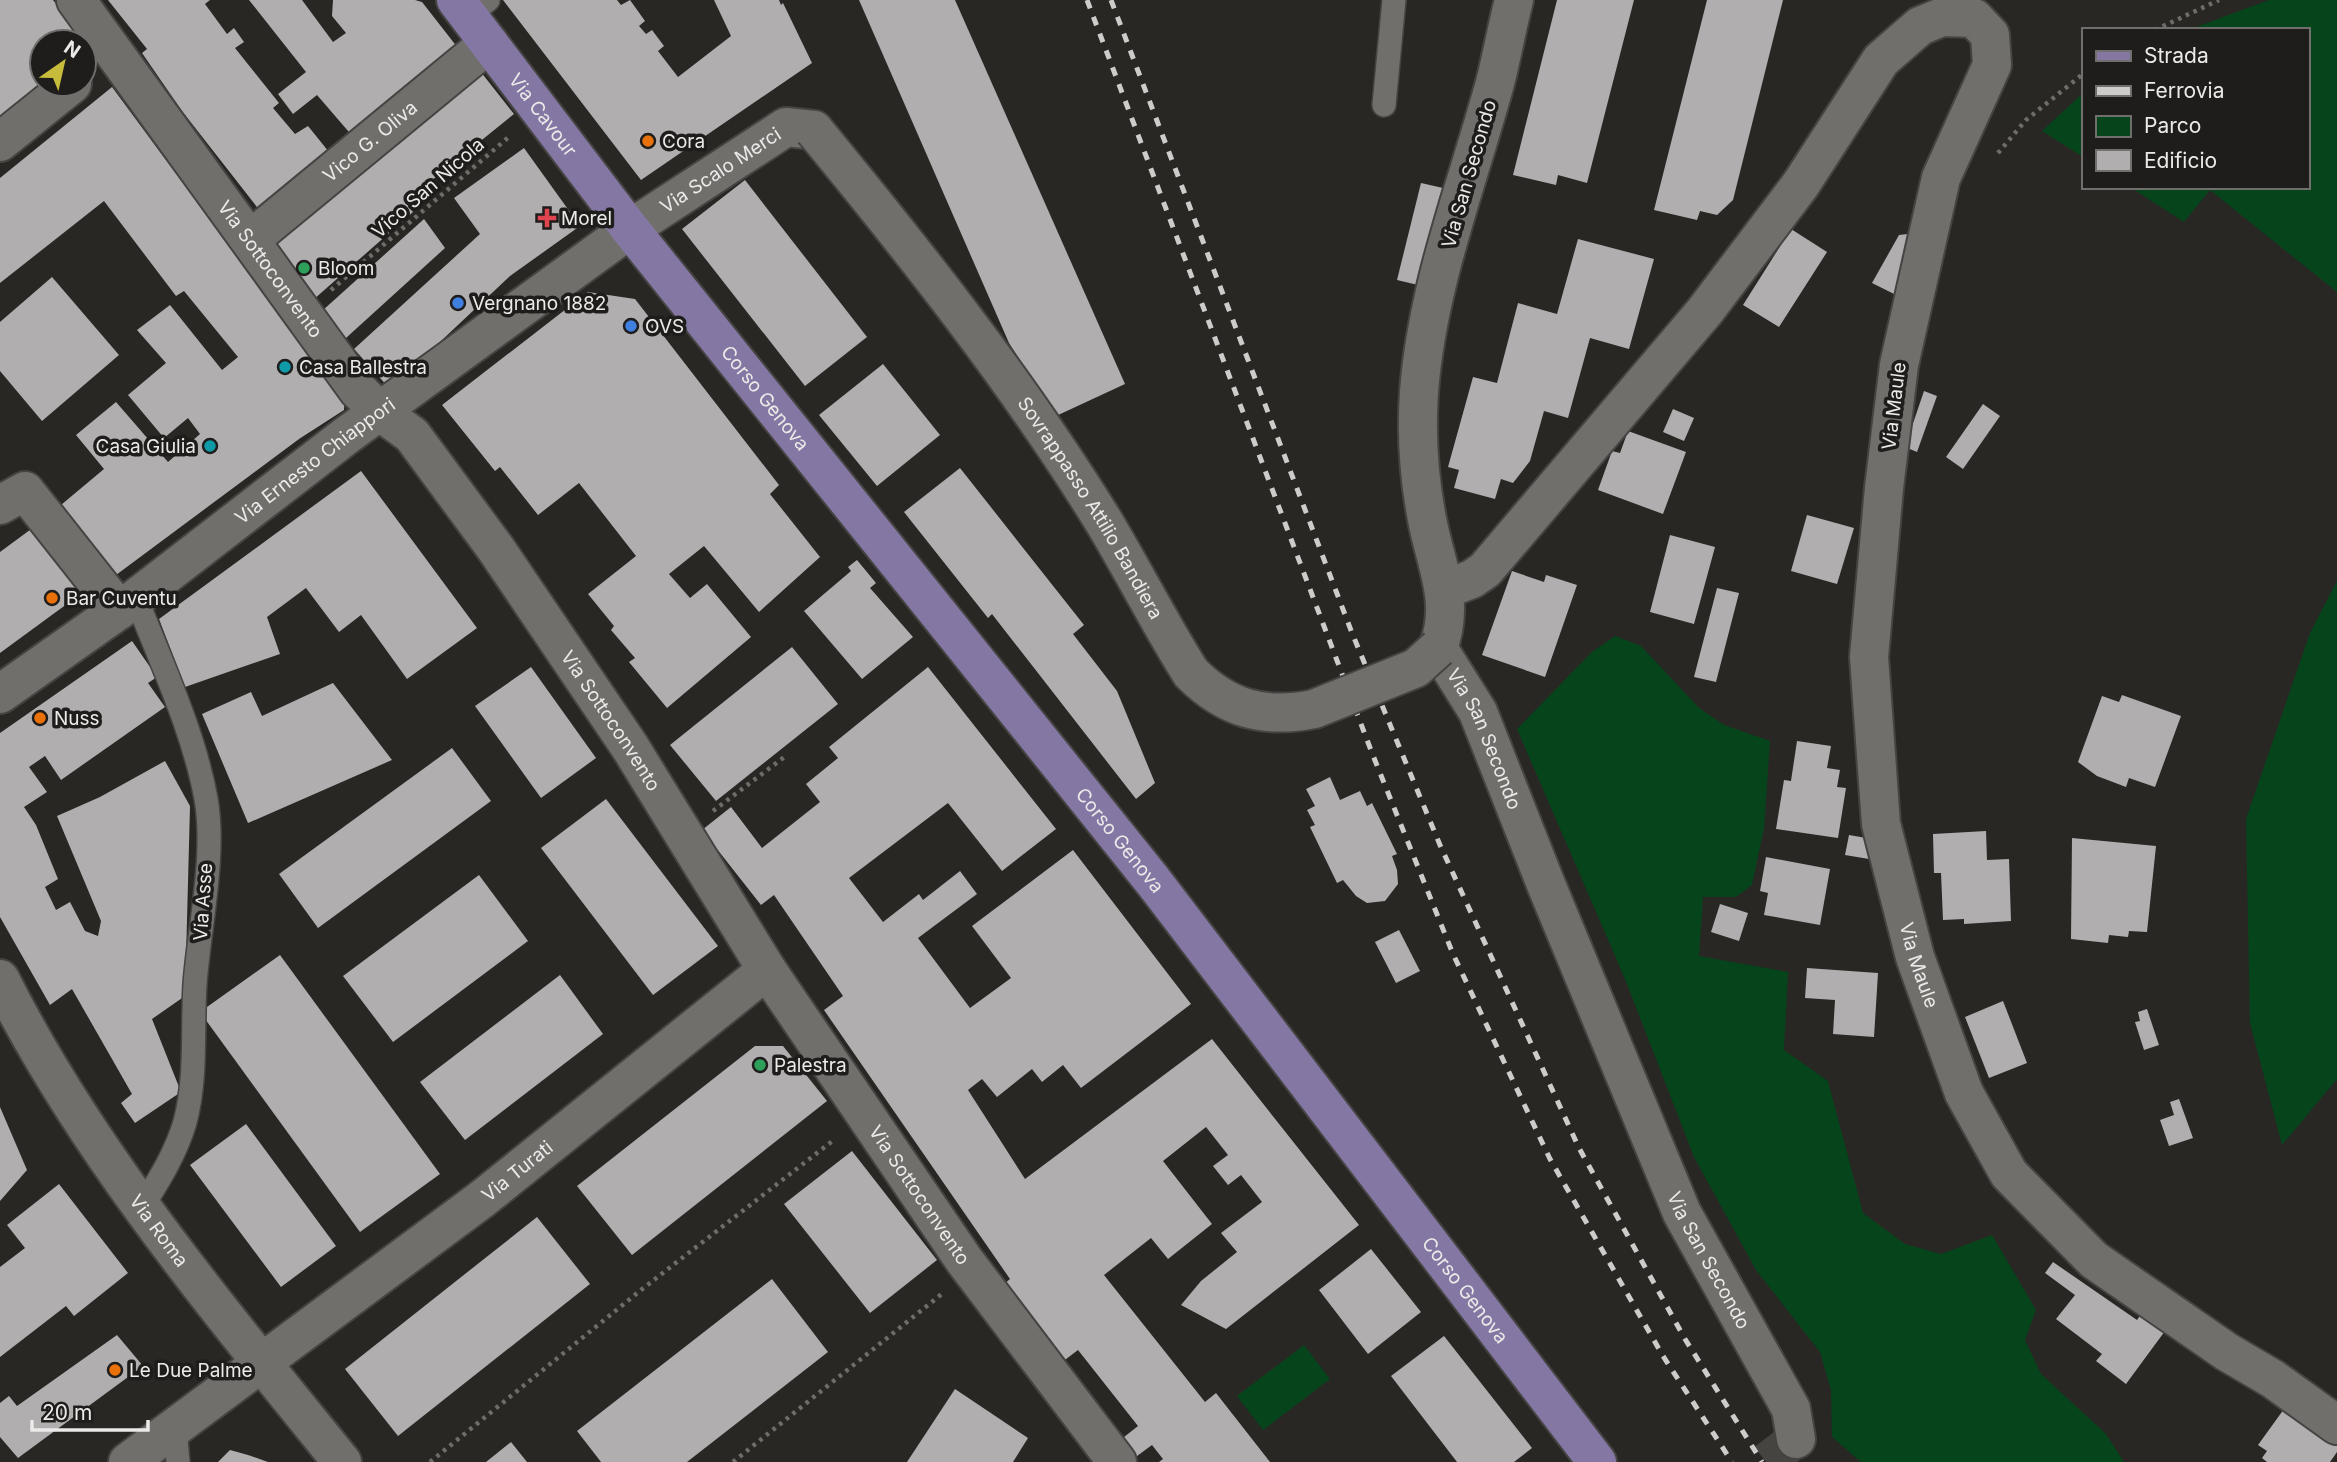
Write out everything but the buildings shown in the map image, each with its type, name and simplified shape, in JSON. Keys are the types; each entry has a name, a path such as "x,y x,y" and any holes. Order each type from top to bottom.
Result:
{"main road":[{"name":"Via Cavour","path":"475,15 540,110 630,229"},
{"name":"Corso Genova","path":"630,229 1153,881 1597,1462"}],"street":[{"name":"Via Sottoconvento","path":"76,0 358,390 379,411 412,435 488,538 567,651 684,833 767,970 971,1271 1117,1462"},
{"name":"Via San Secondo","path":"1514,0 1496,80 1458,206 1426,327 1419,393 1418,457 1428,524 1446,589 1447,620 1438,648 1478,712 1682,1213 1791,1409 1796,1438"},
{"name":"Vico G. Oliva","path":"251,239 475,15"},
{"name":"Via Maule","path":"1446,589 1472,579 1485,570 1705,312 1801,184 1881,60 1920,26 1942,17 1974,18 1990,35 1993,65 1941,178 1899,365 1884,488 1869,657 1884,838 1915,957 1964,1093 2009,1174 2094,1260 2217,1345 2273,1379 2337,1425"},
{"path":"98,63 114,50"},
{"path":"0,142 55,98"},
{"name":"Via Scalo Merci","path":"630,229 786,127 814,130"},
{"name":"Sovrappasso Attilio Bandiera","path":"814,130 900,234 1036,421 1103,521 1191,673 1205,687 1223,701 1238,706 1296,713 1314,709 1416,668 1438,648"},
{"name":"Via Ernesto Chiappori","path":"0,694 127,604 379,411 630,229"},
{"name":"Via Asse","path":"0,505 25,491 127,604"},
{"name":"Via Turati","path":"128,1462 177,1445 264,1363 482,1199 767,970"},
{"name":"Via Roma","path":"0,979 27,1033 142,1207 342,1462"}],"lane":[{"path":"1384,105 1394,0"},
{"name":"Via Asse","path":"127,604 183,722 206,798 208,816 205,906 195,980 190,1100 167,1166 142,1207"}],"path":[{"path":"2159,28 2219,0"},
{"path":"1990,163 2026,120 2082,75"},
{"name":"Vico San Nicola","path":"304,314 540,110"},
{"path":"684,833 787,755"},
{"path":"430,1462 641,1290 866,1115"},
{"path":"733,1462 971,1271"}],"green space":[{"path":"2269,0 2337,0 2337,292 2210,190 2184,222 2133,189 2309,189 2309,28 2193,28"},
{"path":"2082,94 2082,156 2042,131"},
{"path":"2337,581 2337,1079 2282,1145 2250,1023 2246,819 2310,633"},
{"path":"1615,636 1641,646 1699,708 1724,725 1770,741 1764,828 1752,885 1736,897 1703,897 1699,956 1788,972 1784,1050 1828,1081 1863,1213 1905,1244 1941,1254 1992,1235 2036,1310 2025,1340 2041,1374 2106,1434 2124,1462 1861,1462 1832,1437 1831,1390 1820,1352 1756,1270 1694,1157 1625,979 1517,729 1592,652"},
{"path":"1304,1345 1330,1379 1263,1430 1237,1396"}],"tunnel":[{"path":"1766,1462 1796,1439"}],"railway":[{"path":"1087,0 1372,753 1453,954 1550,1159 1663,1356 1732,1462"},
{"path":"1111,0 1352,633 1440,845 1579,1148 1685,1339 1762,1462"}],"place":[{"name":"Cora","path":"648,141"},
{"name":"Morel","path":"547,218"},
{"name":"Bloom","path":"304,268"},
{"name":"Vergnano 1882","path":"458,303"},
{"name":"OVS","path":"631,326"},
{"name":"Casa Ballestra","path":"285,367"},
{"name":"Casa Giulia","path":"210,446"},
{"name":"Bar Cuventu","path":"52,598"},
{"name":"Nuss","path":"40,718"},
{"name":"Palestra","path":"760,1065"},
{"name":"Le Due Palme","path":"115,1370"}]}
